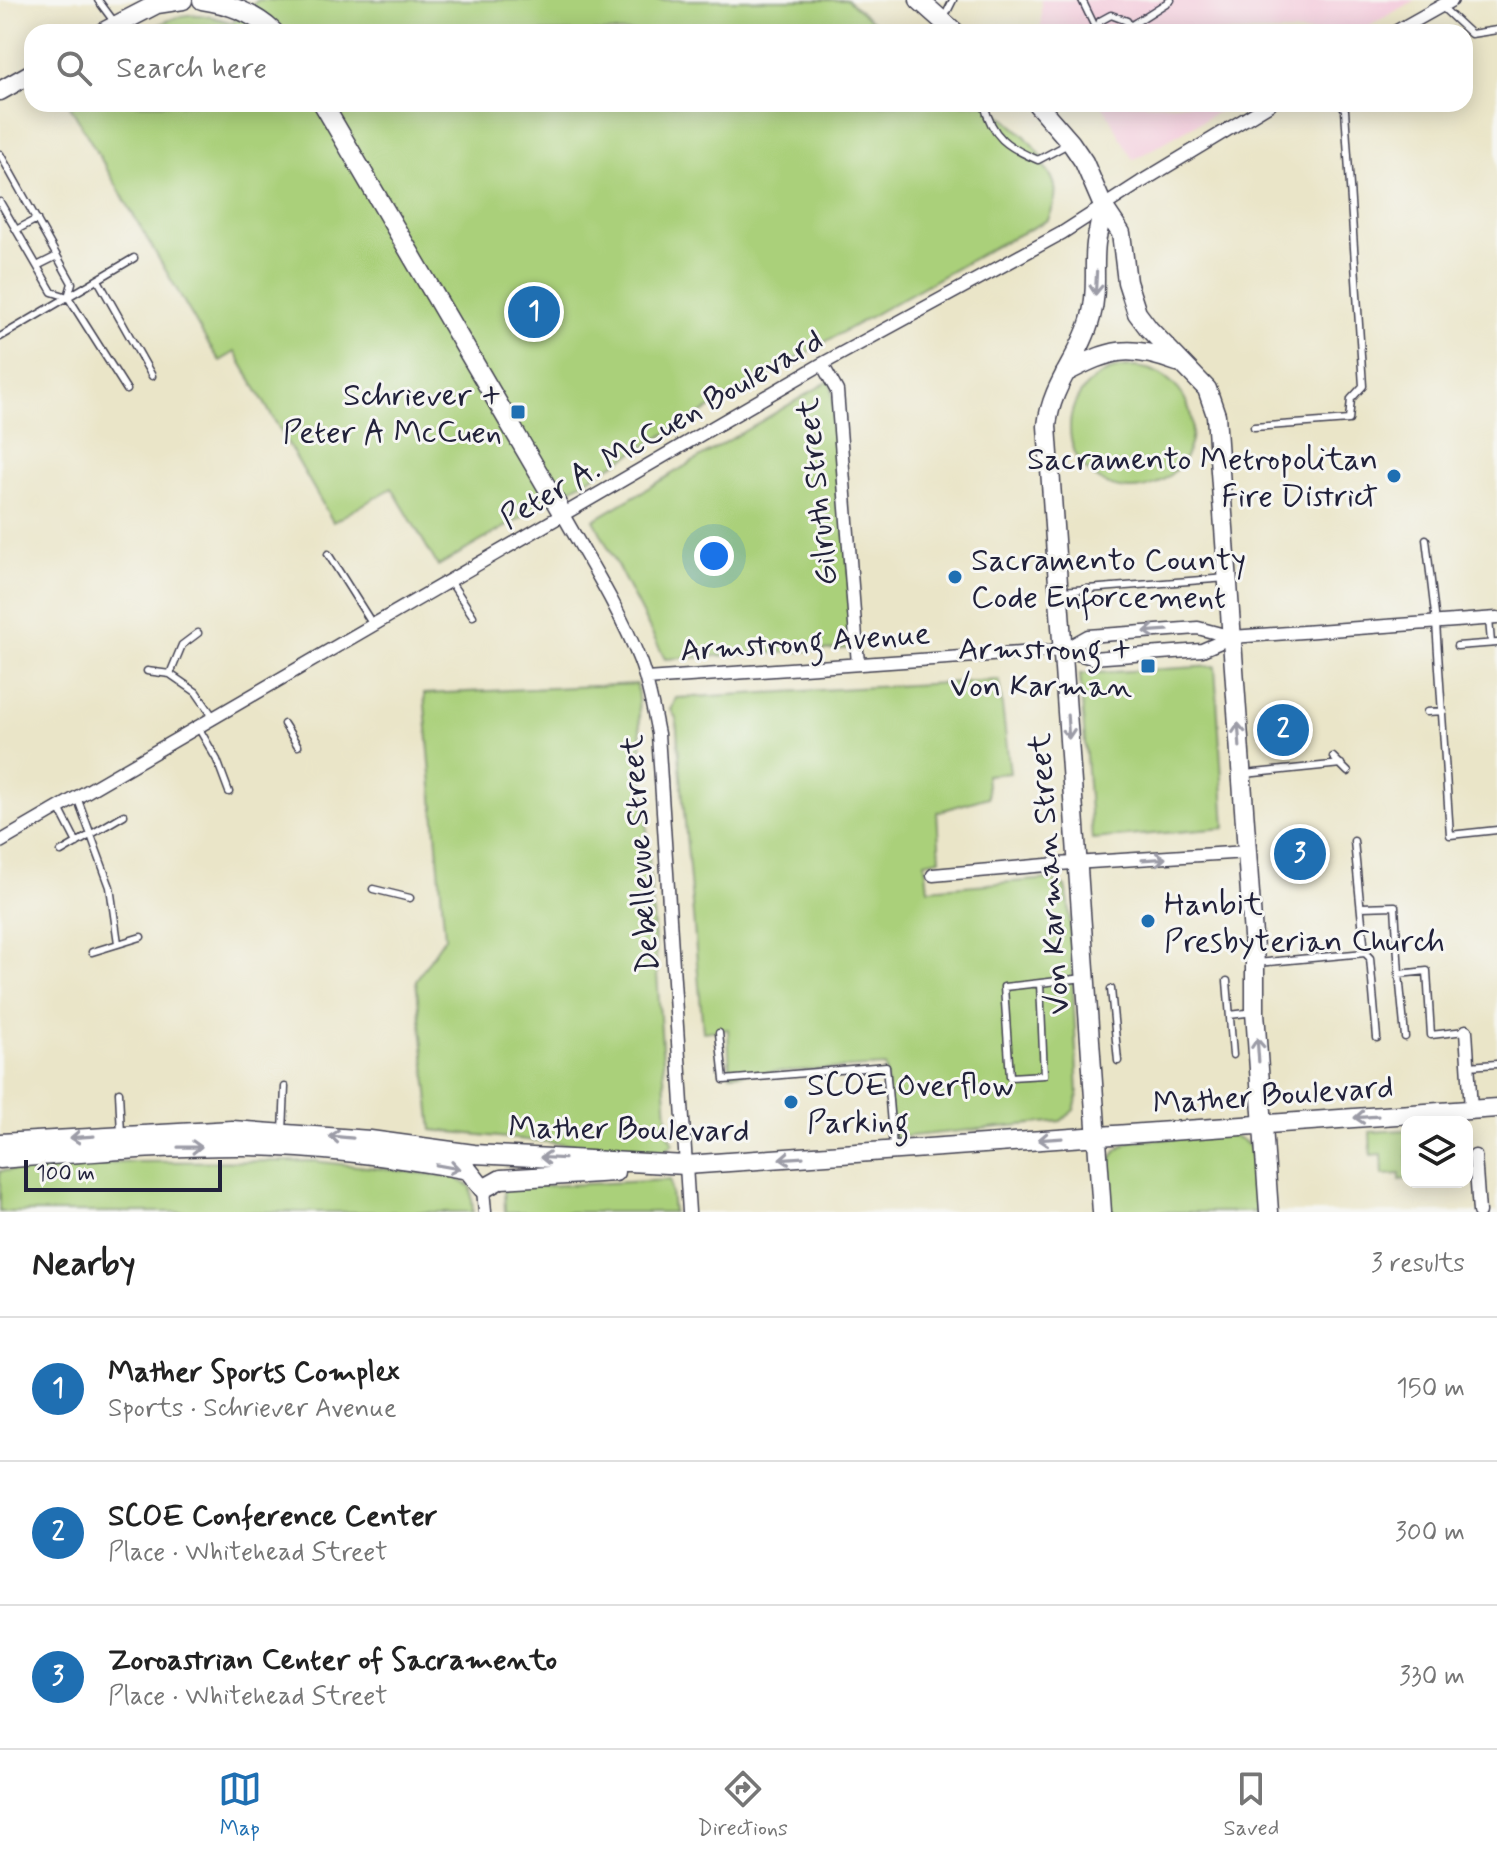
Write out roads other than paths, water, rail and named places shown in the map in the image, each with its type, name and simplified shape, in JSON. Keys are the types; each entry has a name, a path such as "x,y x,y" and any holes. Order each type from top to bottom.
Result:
{"street":[{"path":"118,24 157,4 183,0"},
{"path":"202,0 237,4 264,24"},
{"path":"919,0 947,24"},
{"path":"1409,24 1447,3"},
{"path":"0,91 24,78"},
{"path":"328,112 562,513"},
{"path":"1044,112 1084,162 1103,206 1121,233 1127,282 1137,313 1207,389 1216,415 1255,964 1255,1012 1269,1212"},
{"name":"Peter A. McCuen Boulevard","path":"0,842 562,513 822,364 1062,233 1257,112"},
{"name":"Von Karman Street","path":"1102,1212 1047,426 1051,401 1092,316 1096,294 1096,245 1103,206"},
{"path":"1063,374 1106,354 1124,350 1139,350 1187,366"},
{"name":"Gilruth Street","path":"822,364 837,391 858,664"},
{"name":"Debellevue Street","path":"562,513 628,635 646,679 658,734 689,1212"},
{"name":"Armstrong Avenue","path":"1063,650 1088,636 1198,628 1232,637 1493,619"},
{"name":"Armstrong Avenue","path":"646,679 1063,650 1092,658 1202,650 1232,637"},
{"path":"933,875 1247,852"},
{"path":"1466,1031 1471,1109"},
{"name":"Mather Boulevard","path":"0,1143 232,1130 283,1132 474,1154 686,1165 1497,1108"},
{"name":"Mather Boulevard","path":"0,1159 180,1147 253,1146 389,1158 468,1170 483,1189"},
{"path":"1475,1156 1479,1212"},
{"path":"485,1212 483,1189 501,1179 686,1165"}],"lane":[{"path":"98,0 108,24"},
{"path":"949,24 953,0"},
{"path":"1082,0 1093,24"},
{"path":"1138,24 1169,0"},
{"path":"1447,3 1463,24"},
{"path":"1099,24 1111,15 1122,17 1127,24"},
{"path":"1473,34 1497,30"},
{"path":"986,112 991,129 1014,150 1038,160 1071,143"},
{"path":"1254,427 1349,420 1351,399 1363,386 1345,112"},
{"path":"0,154 72,283 68,297"},
{"path":"0,202 52,292 68,297 127,390"},
{"path":"16,230 37,219"},
{"path":"37,266 57,256"},
{"path":"0,337 134,258"},
{"path":"98,280 152,376"},
{"path":"1426,539 1436,623 1450,835 1497,830"},
{"path":"328,554 373,625"},
{"path":"1059,591 1228,578"},
{"path":"450,581 473,616"},
{"path":"1457,646 1494,643 1493,619"},
{"path":"170,674 182,645 198,633"},
{"path":"147,671 170,674 196,692 214,718"},
{"path":"1427,712 1443,711"},
{"path":"284,724 298,746"},
{"path":"198,727 217,760 229,792"},
{"path":"1333,757 1348,772"},
{"path":"1242,775 1341,764"},
{"path":"77,797 110,887 118,943"},
{"path":"59,808 77,843"},
{"path":"61,852 124,815"},
{"path":"1354,841 1377,1038"},
{"path":"373,889 410,898"},
{"path":"1361,907 1395,906 1405,1037"},
{"path":"92,952 141,937"},
{"path":"1255,964 1365,953"},
{"path":"1399,974 1427,971 1431,1035 1466,1031"},
{"path":"1040,983 1044,1075 1010,1077 1004,987 1084,978"},
{"path":"1227,981 1233,1055"},
{"path":"1111,989 1118,1061"},
{"path":"1230,1015 1255,1012"},
{"path":"1089,1029 1113,1027"},
{"path":"719,1033 724,1080 886,1066 893,1151"},
{"path":"1468,1066 1497,1064"},
{"path":"283,1132 285,1087"},
{"path":"119,1092 121,1134"}],"place":[{"name":"Mather Sports Complex","path":"534,312"},
{"name":"Schriever + Peter A McCuen","path":"518,412"},
{"name":"Sacramento Metropolitan Fire District","path":"1394,476"},
{"name":"Sacramento County Code Enforcement","path":"955,577"},
{"name":"Armstrong + Von Karman","path":"1148,666"},
{"name":"SCOE Conference Center","path":"1283,730"},
{"name":"Zoroastrian Center of Sacramento","path":"1300,854"},
{"name":"Hanbit Presbyterian Church","path":"1148,921"},
{"name":"SCOE Overflow Parking","path":"791,1102"}]}
